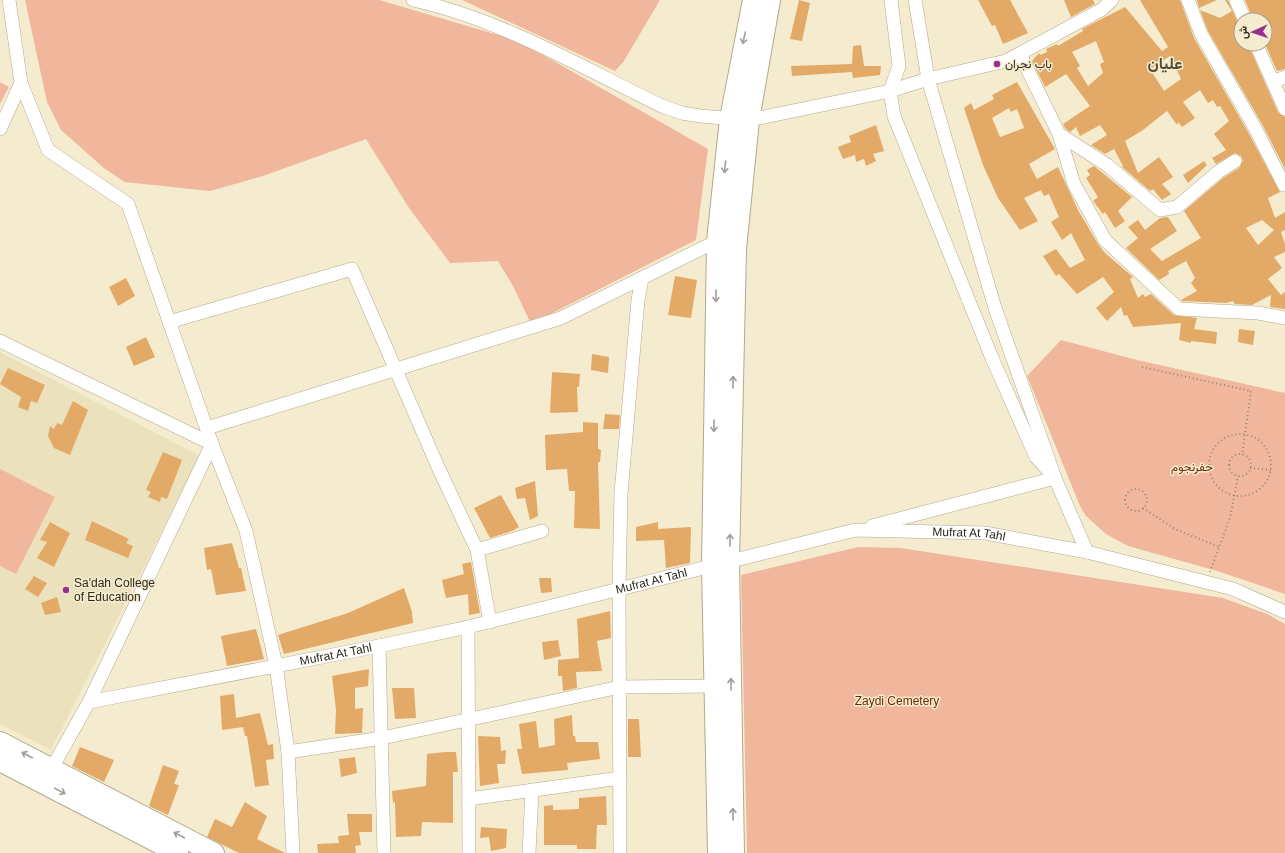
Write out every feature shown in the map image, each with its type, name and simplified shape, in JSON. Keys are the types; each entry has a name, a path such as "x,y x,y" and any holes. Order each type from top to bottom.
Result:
{"main road":[{"path":"734,853 720,565 717,241 739,120 752,0"},
{"path":"718,853 714,686 736,248 739,120 770,0"},
{"path":"0,742 214,853"},
{"path":"0,761 178,853"}],"street":[{"path":"9,0 21,82 48,150 128,204 212,444 246,531 276,665 288,752 293,853"},
{"path":"413,0 452,9 510,32 662,106 682,113 739,120 890,91 928,79 1006,60 1102,10 1112,0"},
{"path":"891,0 899,66 890,91 894,116 992,358 1036,457 1055,478"},
{"path":"915,0 928,79 995,308 1055,478 1087,552"},
{"path":"1188,0 1201,34 1255,128 1284,185"},
{"path":"1236,0 1241,12"},
{"path":"1261,52 1279,79 1285,109"},
{"path":"1020,54 1059,134 1074,184 1105,240 1179,308 1258,312 1285,318"},
{"path":"0,129 21,82"},
{"path":"1059,134 1106,165 1160,210 1177,207 1218,172 1234,161"},
{"path":"207,428 560,318 717,241"},
{"path":"169,322 352,269 395,370 477,550 490,622"},
{"path":"620,853 619,588 621,493 638,300 642,278"},
{"path":"0,341 212,444"},
{"path":"52,768 88,702 212,444"},
{"path":"855,530 1055,478"},
{"name":"Mufrat At Tahl","path":"88,702 379,646 490,622 619,588 720,565 855,530 984,533 1087,552 1207,582 1244,593 1285,612"},
{"path":"477,550 542,531"},
{"path":"468,626 468,853"},
{"path":"379,646 384,853"},
{"path":"288,752 382,738 620,687 714,686"},
{"path":"469,799 620,778"},
{"path":"529,853 532,790"}],"path":[{"path":"1142,367 1251,391 1242,455"},
{"path":"1245,434 1258,440 1267,450 1271,463 1271,470 1269,477 1261,489 1249,496 1235,496 1222,491 1213,481 1209,467 1209,460 1219,442 1231,435 1245,434"},
{"path":"1242,455 1249,460 1250,468 1245,474 1238,476 1232,473 1230,464 1233,458 1242,455"},
{"path":"1250,468 1271,470"},
{"path":"1207,582 1230,518 1238,476"},
{"path":"1138,490 1144,493 1147,500 1143,508 1134,511 1127,506 1126,496 1131,491 1138,490"},
{"path":"1143,508 1175,529 1219,547"}],"shaded area":[{"name":"Sa'dah College of Education","path":"0,352 200,456 51,750 0,724"}],"green space":[{"path":"25,0 379,0 505,37 529,47 708,149 696,240 531,324 513,286 498,261 450,263 409,208 366,139 263,176 210,191 125,182 105,169 61,130 47,102"},
{"path":"462,0 660,0 624,61 615,71"},
{"path":"0,82 9,87 0,104"},
{"name":"حفرنجوم","path":"1061,340 1137,360 1285,393 1285,594 1217,571 1128,546 1106,534 1086,516 1080,506 1027,376"},
{"path":"0,469 55,497 16,574 0,566"},
{"name":"Zaydi Cemetery","path":"858,547 901,548 1223,598 1267,614 1285,624 1285,853 747,853 741,575"}],"building":[{"path":"799,0 810,3 802,41 790,39"},
{"path":"978,0 1010,0 1028,33 1003,44 995,25 992,26"},
{"path":"1064,0 1093,0 1095,4 1071,17"},
{"path":"1140,0 1180,0 1194,38 1248,132 1280,192 1268,198 1275,218 1285,212 1285,230 1281,232 1285,244 1285,252 1274,257 1282,268 1268,279 1281,295 1285,292 1285,309 1270,307 1271,295 1252,305 1235,304 1233,301 1226,303 1182,301 1181,300 1197,291 1191,283 1195,278 1186,261 1168,271 1169,274 1159,280 1126,248 1138,238 1128,227 1138,220 1145,230 1160,218 1168,217 1177,231 1150,249 1162,261 1201,238 1184,211 1223,178 1239,168 1243,161 1241,156 1235,153 1216,164 1212,158 1226,150 1214,134 1229,121 1220,106 1217,107 1213,100 1208,103 1200,90 1183,102 1195,118 1182,127 1178,122 1177,125 1167,111 1143,130 1125,141 1138,173 1159,157 1173,177 1162,184 1171,194 1162,200 1153,189 1150,191 1122,167 1123,166 1114,149 1105,154 1091,145 1107,135 1100,125 1080,136 1076,127 1070,132 1065,128 1063,124 1090,106 1066,74 1045,87 1032,61 1039,53 1040,55 1047,52 1046,49 1057,44 1058,46 1083,31 1082,29 1125,7 1162,51 1168,47","holes":["1096,41 1104,62 1100,64 1103,73 1088,86 1077,68 1080,66 1072,52","1170,56 1181,79 1164,91 1150,69","1262,220 1274,230 1258,245 1246,228"]},
{"path":"1197,0 1217,0 1199,8"},
{"path":"1225,0 1228,0 1233,12 1233,52 1252,52 1278,112 1285,117 1285,169 1262,124 1208,31 1200,10 1220,18 1232,11"},
{"path":"1245,0 1285,0 1285,69 1277,71 1269,52 1273,52 1273,12 1250,12"},
{"path":"861,45 864,66 881,66 880,75 853,78 852,72 792,76 791,66 852,64 853,46"},
{"path":"1017,82 1055,149 1029,164 1037,179 1058,167 1078,210 1098,244 1105,253 1133,277 1130,279 1138,298 1143,294 1145,297 1151,294 1174,315 1197,318 1194,329 1217,332 1216,344 1191,341 1191,343 1179,340 1181,323 1133,327 1127,315 1124,316 1121,307 1107,321 1096,308 1114,292 1103,277 1077,294 1059,274 1056,276 1043,256 1056,249 1070,268 1085,260 1071,233 1062,240 1051,222 1059,217 1049,194 1044,196 1041,190 1024,198 1038,221 1020,230 998,198 983,165 964,108 971,103 974,110 994,99 992,95","holes":["1009,108 1011,112 1017,109 1024,128 1000,137 992,118"]},
{"path":"876,125 884,151 873,154 876,161 866,166 864,159 856,162 855,155 843,159 838,147 851,142 849,136"},
{"path":"1204,161 1207,165 1188,183 1183,175"},
{"path":"1094,166 1132,197 1118,211 1125,221 1115,228 1105,212 1103,214 1093,201 1098,197 1086,178 1090,175 1087,170"},
{"path":"675,276 697,280 691,318 668,315"},
{"path":"126,278 135,296 118,306 109,287"},
{"path":"1239,329 1255,331 1253,345 1238,342"},
{"path":"146,337 155,357 134,366 126,347"},
{"path":"592,354 609,357 608,373 591,370"},
{"path":"8,368 45,385 37,403 31,401 28,411 18,407 21,397 0,384"},
{"path":"552,372 580,374 579,387 577,387 578,412 550,413"},
{"path":"73,401 88,410 70,455 54,448 48,436 50,426 54,429 57,423 62,425"},
{"path":"605,414 620,415 619,429 603,429"},
{"path":"583,422 598,423 598,449 601,450 600,462 598,462 600,529 574,528 575,491 569,491 567,469 546,470 545,435 583,432"},
{"path":"163,452 182,460 167,499 161,497 160,502 148,497 151,492 146,490"},
{"path":"535,481 538,516 530,520 525,498 517,499 515,488"},
{"path":"501,495 519,527 512,531 490,538 474,508"},
{"path":"92,521 129,539 126,543 133,546 128,558 85,540"},
{"path":"50,522 70,533 54,567 37,558 47,542 40,540"},
{"path":"658,522 658,529 691,527 690,563 666,568 664,540 636,541 636,527"},
{"path":"232,543 239,568 241,568 246,591 216,595 211,569 207,570 204,548"},
{"path":"471,562 480,613 469,615 468,594 446,598 442,580 464,574 462,564"},
{"path":"34,576 47,583 38,597 25,589"},
{"path":"539,578 551,578 552,592 541,593"},
{"path":"404,588 412,612 413,623 284,654 278,635 348,613"},
{"path":"57,597 61,612 45,615 41,603"},
{"path":"610,611 611,638 597,641 602,671 576,672 577,688 563,691 562,676 558,676 558,660 579,658 577,619"},
{"path":"256,629 264,659 227,666 221,636"},
{"path":"558,640 561,656 544,660 542,642"},
{"path":"369,669 368,686 355,688 355,709 363,708 362,733 335,734 336,710 332,676"},
{"path":"392,688 414,688 416,718 395,719"},
{"path":"234,694 236,718 260,713 268,745 273,744 274,759 266,760 269,785 255,787 247,736 245,736 243,727 222,730 220,696"},
{"path":"572,715 573,736 575,736 576,742 598,742 600,759 567,763 568,770 522,774 517,749 522,749 519,724 536,721 539,748 555,745 554,719"},
{"path":"628,719 639,719 641,757 628,757"},
{"path":"478,736 500,737 501,751 506,750 505,764 497,764 499,783 480,786"},
{"path":"80,747 114,760 104,782 72,766"},
{"path":"456,752 458,772 453,772 453,823 422,822 421,836 396,837 395,802 393,803 392,791 426,786 427,754"},
{"path":"355,757 357,773 341,777 339,759"},
{"path":"163,765 179,771 174,784 179,785 168,815 149,806"},
{"path":"606,796 607,825 597,825 596,849 577,849 577,845 544,845 544,806 553,805 553,810 579,809 579,798"},
{"path":"245,802 267,816 257,839 285,853 239,853 207,837 215,819 232,827"},
{"path":"347,814 372,814 372,832 359,832 361,845 355,846 356,853 318,853 317,844 339,843 338,836 349,835"},
{"path":"481,827 507,829 506,848 491,851 489,837 480,838"}],"place":[{"name":"باب نجران","path":"997,64"},
{"name":"Sa'dah College of Education","path":"66,590"}],"district":[{"name":"عليان","path":"1165,63"}]}
